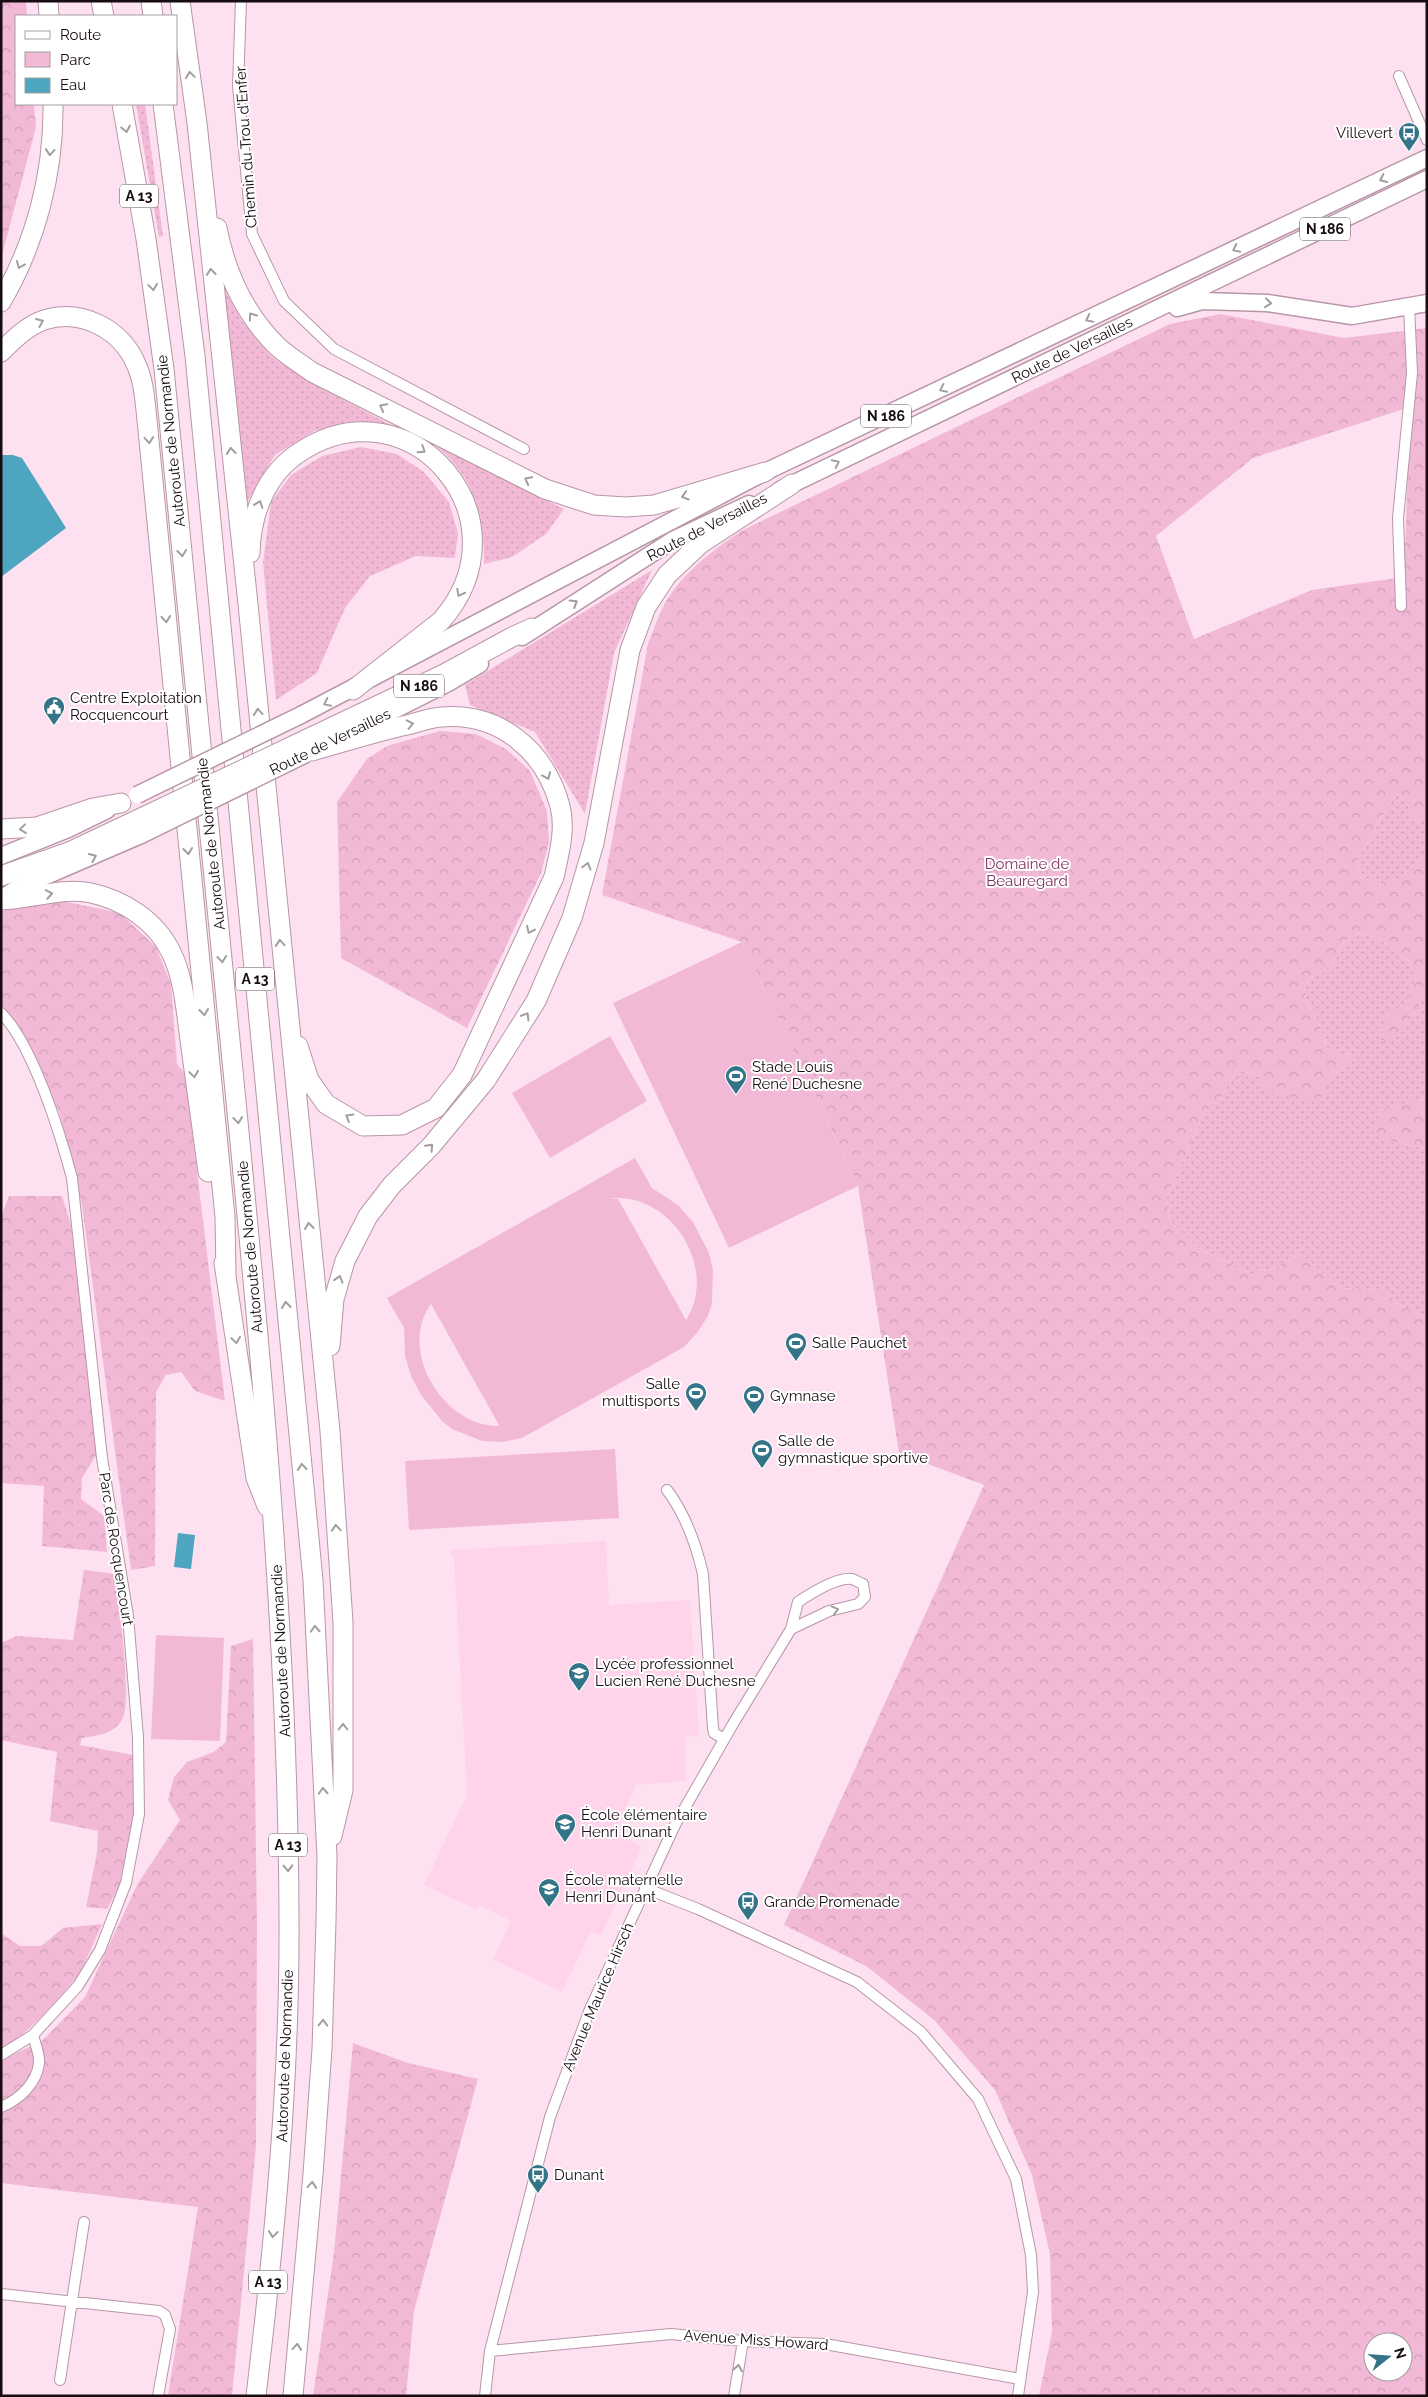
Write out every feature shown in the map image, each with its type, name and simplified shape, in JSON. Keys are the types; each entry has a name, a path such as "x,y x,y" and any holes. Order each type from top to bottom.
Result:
{"highway":[{"path":"48,1 49,15"},
{"path":"102,1 104,15"},
{"path":"151,1 153,15"},
{"path":"180,1 196,123 248,604 330,1432 343,1622 343,1790 327,1857"},
{"path":"1,302 27,250 43,196 49,169 53,105"},
{"name":"Autoroute de Normandie","path":"122,105 146,239 164,369 256,1304 274,1522 286,1723 289,1930 286,2055 280,2168 256,2396"},
{"name":"Autoroute de Normandie","path":"163,105 195,356 313,1580 327,1857 322,2050 293,2396"},
{"path":"196,123 222,252 233,284 252,317 279,347 312,372 545,489 594,505 626,508 654,504 765,472"},
{"path":"1,352 21,333 37,323 53,318 77,317 93,321 114,335 132,355 139,372 148,430 225,1217 226,1274"},
{"path":"248,604 250,546 258,507 271,479 294,456 307,447 333,436 353,432 373,432 408,442 438,462 456,485 471,521 473,547 469,574 458,598 440,621 353,690"},
{"path":"330,1432 333,1417 330,1331 334,1299 345,1261 368,1216 392,1185 431,1146 486,1080 536,1001 572,918 594,843 630,650 646,607 667,575 700,544 792,484"},
{"name":"N 186","path":"1,876 140,827 308,748 512,637 532,628"},
{"path":"285,992 299,1051 309,1080 326,1104 364,1126 402,1126 436,1108 462,1075 554,877 562,843 560,806 543,765 519,738 479,718 440,717 308,748"},
{"path":"1,829 37,827 93,808 129,799"},
{"path":"1,899 20,899 56,892 90,893 121,903 150,923 171,952 183,991 214,1218 226,1274 256,1478 274,1522"}],"main road":[{"name":"Route de Versailles","path":"1,856 68,829 353,690 765,472 1427,158"},
{"name":"Route de Versailles","path":"532,628 673,540 1427,179"},
{"path":"1132,321 1202,301 1267,303 1352,316 1427,302"},
{"name":"N 186","path":"1,899 140,827"}],"street":[{"name":"Chemin du Trou d'Enfer","path":"241,1 238,86 252,234 284,301 334,349 524,449"},
{"path":"1399,76 1427,140"},
{"path":"1417,118 1427,124"},
{"path":"1401,606 1398,518 1412,373 1409,306"},
{"name":"Parc de Rocquencourt","path":"1,1012 12,1023 39,1080 61,1137 72,1178 102,1458 128,1616 138,1738 139,1814 126,1883 100,1950 78,1986 33,2035 1,2055"},
{"path":"667,1490 675,1501 692,1534 699,1555 713,1729 714,1733 724,1739"},
{"name":"Avenue Maurice Hirsch","path":"484,2396 490,2351 550,2117 590,2009 645,1888 675,1825 724,1739 791,1629 798,1602 816,1590 852,1579 863,1584 865,1597 858,1604 829,1611 791,1629"},
{"path":"645,1888 857,1982 922,2032 978,2099 1016,2179 1031,2255 1033,2292 1018,2396"},
{"path":"1,2106 16,2101 35,2078 39,2056 33,2035"},
{"path":"60,2380 84,2222"},
{"path":"1,2294 159,2311 165,2315 170,2329 158,2396"},
{"name":"Avenue Miss Howard","path":"490,2351 657,2334 825,2344 1020,2379"},
{"path":"734,2396 743,2340"}],"shaded area":[{"name":"Lycée professionnel Lucien René Duchesne","path":"606,1541 609,1605 690,1600 699,1736 685,1737 686,1781 636,1785 615,1832 642,1847 601,1935 591,1931 562,1992 493,1959 511,1921 479,1905 477,1910 424,1885 467,1795 454,1557 450,1553 452,1550"}],"green space":[{"path":"1,1 26,1 27,15 15,15 15,105 34,105 36,127 1,259"},
{"path":"136,105 145,105 163,236 159,237"},
{"path":"222,285 242,321 271,356 306,380 393,426 361,422 314,431 275,455 247,502"},
{"name":"Domaine de Beauregard","path":"1221,314 1344,338 1427,328 1427,820 1418,822 1406,803 1396,793 1357,860 1362,877 1380,885 1400,878 1427,852 1427,992 1402,1032 1388,1043 1380,1039 1387,1015 1405,1004 1416,981 1410,962 1376,937 1353,932 1341,947 1334,963 1312,977 1304,988 1306,1000 1319,1023 1327,1048 1340,1055 1354,1054 1355,1059 1332,1076 1319,1103 1266,1091 1259,1076 1237,1069 1218,1103 1208,1104 1167,1197 1170,1221 1198,1248 1252,1274 1267,1271 1301,1254 1340,1288 1385,1290 1399,1305 1427,1319 1427,2396 1039,2396 1052,2332 1050,2254 1032,2175 995,2090 934,2020 866,1966 784,1925 984,1485 899,1453 858,1186 742,942 602,895 648,644 662,609 686,575 707,556 741,531 1170,324","holes":["1410,407 1404,577 1312,590 1194,639 1156,536 1253,458"]},
{"path":"436,446 564,509 546,534 512,557 484,564 482,530 475,499 460,471"},
{"path":"361,447 397,454 424,472 449,502 458,533 455,558 416,556 370,576 345,608 317,673 276,700 263,563 271,502 291,475 322,456"},
{"path":"652,570 614,653 585,814 535,732 470,705 465,685"},
{"path":"440,731 476,734 506,749 530,771 547,811 549,842 541,873 467,1028 341,958 337,802 367,759 387,746"},
{"path":"1396,793 1406,803 1418,822 1427,820 1427,852 1400,878 1380,885 1362,877 1357,860"},
{"path":"57,900 120,913 156,947 171,984 177,1064 185,1073 225,1401 195,1391 181,1372 166,1375 156,1392 155,1566 131,1570 82,1205 59,1112 13,1023 1,1011 1,911"},
{"path":"1353,932 1376,937 1410,962 1416,981 1406,1004 1387,1015 1402,1032 1427,992 1427,1100 1421,1099 1381,1139 1427,1149 1427,1319 1399,1305 1385,1290 1340,1288 1301,1254 1267,1271 1252,1274 1198,1248 1170,1221 1167,1197 1208,1104 1218,1103 1237,1069 1259,1076 1326,1087 1332,1076 1355,1059 1353,1054 1340,1055 1327,1048 1319,1023 1306,1000 1304,988 1312,977 1334,963 1341,947"},
{"name":"Stade Louis René Duchesne","path":"742,942 858,1186 729,1248 613,1003"},
{"path":"610,1036 647,1101 550,1158 512,1093"},
{"path":"1421,1099 1427,1100 1427,1149 1381,1139 1374,1131 1382,1110"},
{"path":"635,1158 652,1188 678,1205 693,1222 709,1253 713,1271 712,1303 708,1316 697,1333 684,1347 522,1438 502,1442 482,1441 452,1429 442,1421 421,1395 411,1376 405,1356 404,1328 387,1298","holes":["617,1198 638,1201 656,1210 672,1223 685,1240 693,1259 697,1280 695,1300 686,1320 618,1199 610,1199","431,1304 499,1425 499,1426 479,1423 460,1414 444,1400 432,1383 423,1364 420,1343 422,1323"]},
{"path":"9,1196 62,1196 71,1225 97,1454 82,1478 81,1499 104,1516 107,1552 42,1546 44,1486 1,1483 1,1217"},
{"path":"615,1449 619,1518 409,1530 405,1461"},
{"path":"84,1570 115,1574 124,1650 126,1693 125,1710 122,1720 118,1725 104,1734 82,1738 80,1745 133,1755 134,1819 121,1883 107,1909 86,1907 97,1853 98,1831 50,1821 57,1752 1,1740 1,1643 17,1636 73,1640"},
{"path":"156,1635 224,1638 220,1741 151,1739"},
{"path":"253,1639 257,1924 256,2146 232,2396 168,2396 198,2207 1,2183 1,2060 42,2041 85,1997 137,1885 180,1820 168,1800 174,1777 187,1762 214,1752 226,1742 231,1646"},
{"path":"102,1924 75,1979 45,2014 11,2043 1,2048 1,1933 20,1946 41,1946 63,1928"},
{"path":"353,2043 408,2063 478,2079 414,2311 406,2396 313,2396 334,2253"}],"water":[{"path":"1,455 13,455 22,458 66,528 1,577"},
{"path":"178,1533 195,1535 191,1569 174,1567"}],"place":[{"name":"Villevert","path":"1409,152"},
{"name":"Centre Exploitation Rocquencourt","path":"54,726"},
{"name":"Stade Louis René Duchesne","path":"736,1095"},
{"name":"Salle Pauchet","path":"796,1362"},
{"name":"Salle multisports","path":"696,1412"},
{"name":"Gymnase","path":"754,1415"},
{"name":"Salle de gymnastique sportive","path":"762,1469"},
{"name":"Lycée professionnel Lucien René Duchesne","path":"579,1692"},
{"name":"École élémentaire Henri Dunant","path":"565,1843"},
{"name":"École maternelle Henri Dunant","path":"549,1908"},
{"name":"Grande Promenade","path":"748,1921"},
{"name":"Dunant","path":"538,2194"}]}
